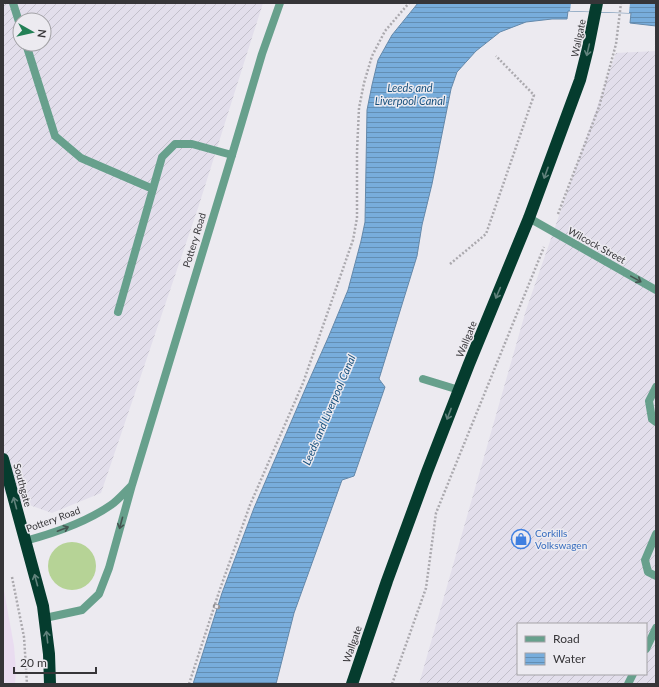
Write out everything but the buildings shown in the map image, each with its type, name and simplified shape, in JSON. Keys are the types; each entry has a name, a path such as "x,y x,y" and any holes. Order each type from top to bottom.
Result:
{"highway":[{"name":"Wallgate","path":"352,684 427,472 529,218 580,80 596,7"},
{"name":"Southgate","path":"3,459 25,541"},
{"name":"Pottery Road","path":"25,541 43,606 49,654 50,684"}],"street":[{"name":"Pottery Road","path":"45,618 82,610 99,594 109,568 132,485 262,54 280,3"},
{"path":"28,52 54,136 81,158 152,189"},
{"path":"118,312 162,157 175,144 192,144 232,155"},
{"name":"Wilcock Street","path":"529,218 656,290"},
{"path":"423,379 459,390"},
{"path":"656,387 649,401 652,419 656,422"},
{"name":"Pottery Road","path":"25,541 83,522 112,505 132,485"},
{"path":"656,534 645,560 648,572 656,576"},
{"path":"647,647 656,628"},
{"path":"628,684 632,675"}],"path":[{"path":"189,684 219,592 250,505 303,383 353,240 357,218 358,122 364,82 372,56 385,31 409,3"},
{"path":"563,202 599,106 616,44 622,3"},
{"path":"450,264 486,234 534,95 496,56"},
{"path":"392,684 426,588 436,513 540,257"},
{"path":"11,570 24,637 27,684"}],"shaded area":[{"path":"3,3 263,3 198,208 101,493 52,513 18,501 3,492"},
{"path":"656,51 656,684 419,684 526,310 616,53"},
{"path":"3,585 14,646 16,671 15,684 3,684"}],"green space":[{"path":"67,542 77,542 89,549 96,561 96,571 89,583 77,590 67,590 59,586 52,579 48,571 48,561 52,553 59,546"}],"water":[{"name":"Leeds and Liverpool Canal","path":"418,3 656,3 656,26 630,23 631,13 568,11 567,19 526,22 500,32 476,51 457,72 451,89 432,184 422,225 417,256 379,379 385,387 354,476 342,480 294,613 276,684 193,684 222,593 254,508 348,290 365,222 367,110 378,60 392,35"}],"pier":[{"path":"571,3 630,3 629,13 570,11"}],"place":[{"name":"Corkills Volkswagen","path":"521,539"}]}
